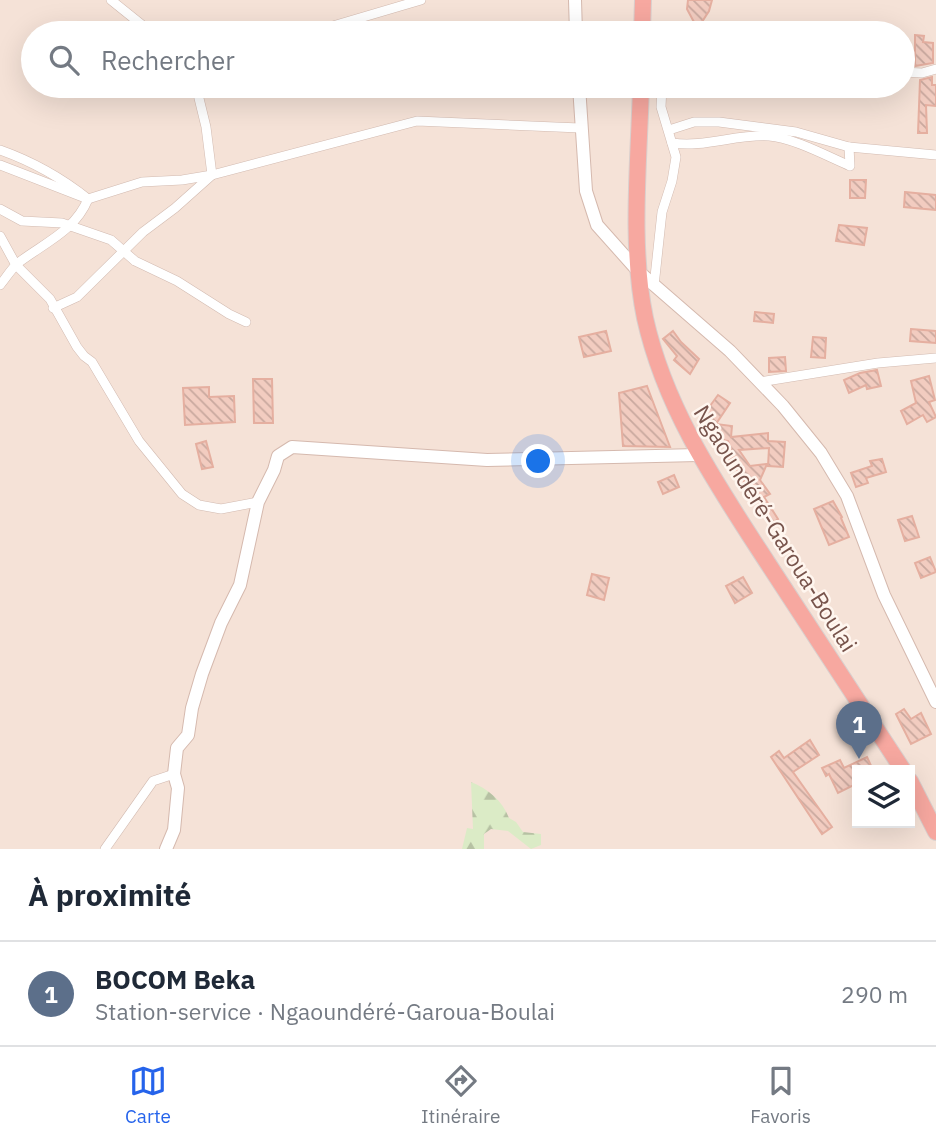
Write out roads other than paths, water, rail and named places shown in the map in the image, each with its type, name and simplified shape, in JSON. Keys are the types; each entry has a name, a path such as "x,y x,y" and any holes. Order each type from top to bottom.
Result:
{"highway":[{"path":"642,21 643,0"},
{"name":"Ngaoundéré-Garoua-Boulai","path":"641,98 638,271 654,353 673,404 698,454 900,765"},
{"path":"915,791 936,831"}],"street":[{"path":"111,0 137,21"},
{"path":"350,21 421,0"},
{"path":"575,0 576,21"},
{"path":"915,73 936,69"},
{"path":"199,98 206,127 212,175"},
{"path":"579,98 586,191 597,225 638,271 730,351 783,406 821,453 847,496 884,595 936,702"},
{"path":"654,286 662,212 676,157 661,107 661,98"},
{"path":"0,165 88,200 142,182 212,175 417,121 580,128"},
{"path":"668,130 694,122 719,122 796,132 849,147 936,155"},
{"path":"672,144 691,146 719,139 772,135 850,166 849,147"},
{"path":"0,150 75,189 88,200"},
{"path":"53,308 77,297 123,251 212,175"},
{"path":"0,285 16,265 72,226 83,213 88,200"},
{"path":"0,209 22,221 62,223 111,240 135,261 177,281 246,322"},
{"path":"0,236 16,265 50,299 84,356 92,362 139,442 181,494 199,505 221,509 258,502"},
{"path":"760,382 878,363 936,358"},
{"path":"166,849 174,830 178,788 174,774 177,748 188,735 192,708 202,674 221,623 240,585 258,502 278,456 292,447 487,460 564,460 698,454"},
{"path":"105,849 153,780 174,774"}],"place":[{"name":"BOCOM Beka","path":"859,759"}]}
